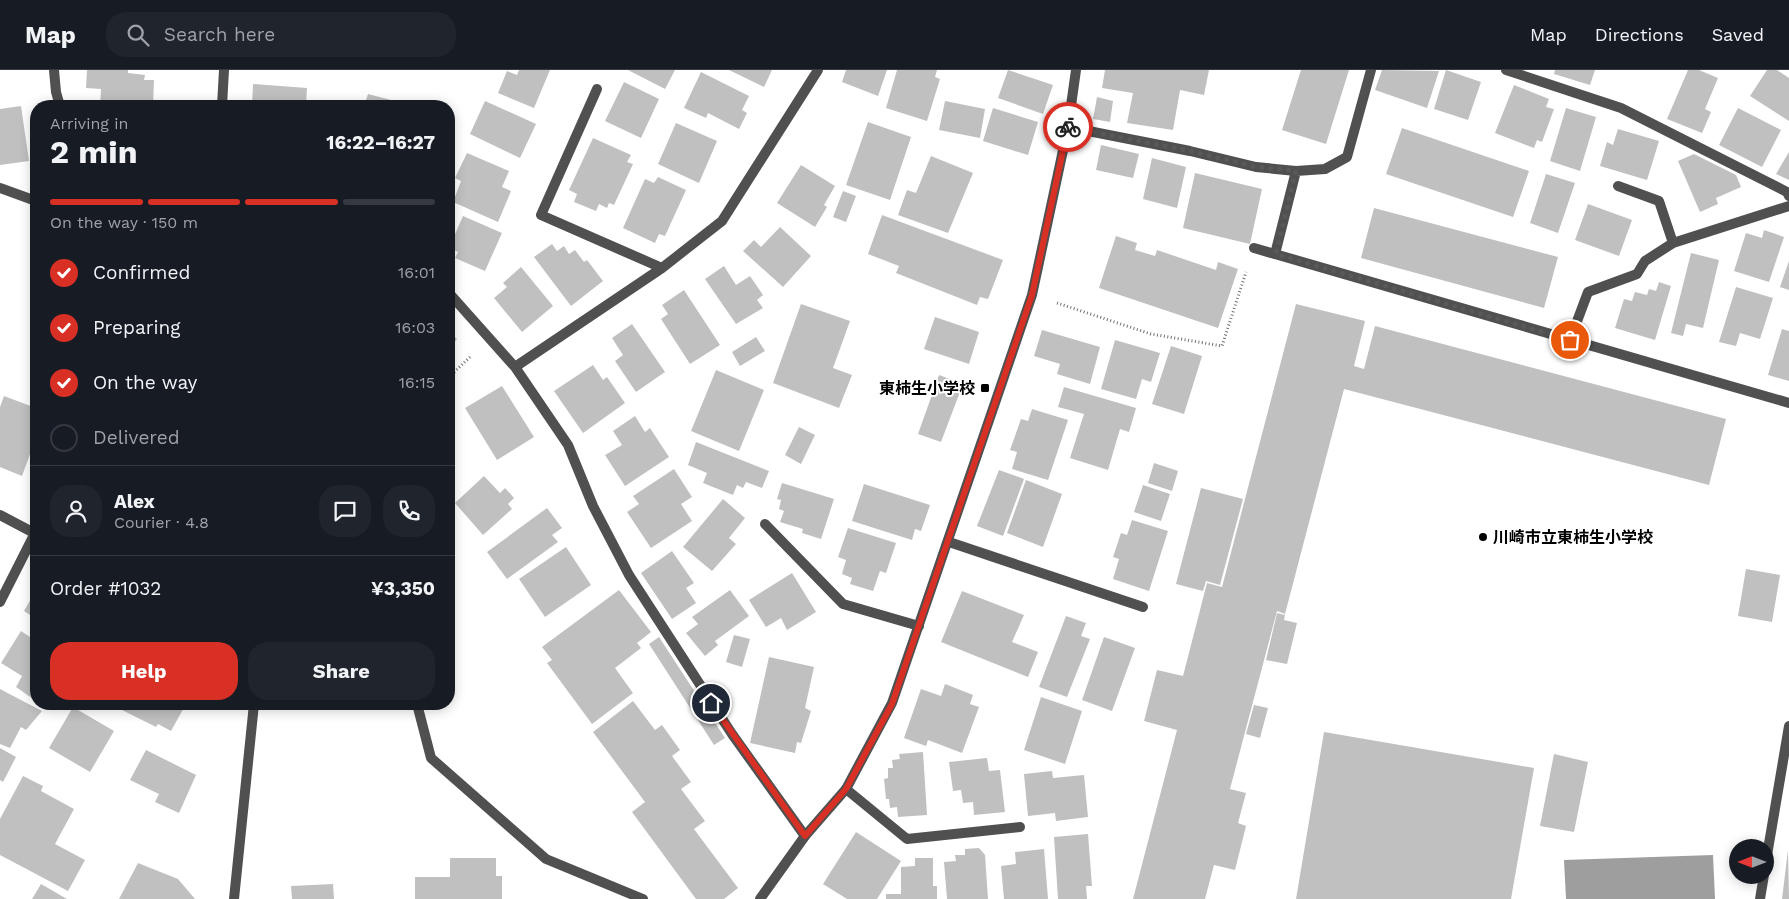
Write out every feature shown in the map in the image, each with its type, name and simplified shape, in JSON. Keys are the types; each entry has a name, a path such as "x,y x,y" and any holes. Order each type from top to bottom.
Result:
{"street":[{"path":"54,70 59,100"},
{"path":"222,100 224,70"},
{"path":"515,366 662,268 722,221 818,70"},
{"path":"760,899 805,836 846,789 892,704 1032,295 1068,127 1075,70"},
{"path":"1068,127 1190,151 1256,167 1296,171 1325,169 1347,157 1371,70"},
{"path":"1506,70 1621,108 1787,192 1789,196"},
{"path":"597,89 541,215 662,268"},
{"path":"1276,254 1296,171"},
{"path":"1618,186 1659,201 1673,243"},
{"path":"0,188 30,199"},
{"path":"1570,340 1588,292 1638,274 1645,261 1673,243 1789,206"},
{"path":"1254,248 1789,403"},
{"path":"455,300 515,366 568,445 593,506 629,575 732,734 805,836"},
{"path":"0,515 30,531"},
{"path":"765,524 843,604 920,626"},
{"path":"949,542 1143,607"},
{"path":"0,602 30,545"},
{"path":"234,899 253,710"},
{"path":"419,710 431,758 546,859 643,899"},
{"path":"1770,839 1789,726"},
{"path":"846,789 907,838 1020,827"},
{"path":"1760,899 1762,884"}],"path":[{"path":"1032,295 1151,334 1222,346 1254,248"}],"shaded area":[{"path":"1713,855 1715,899 1566,899 1564,860"}],"building":[{"path":"87,70 128,70 128,73 145,75 144,80 154,80 153,100 100,100 101,89 86,88"},
{"path":"519,70 550,70 534,108 498,93 507,71 517,75"},
{"path":"628,70 675,70 665,89"},
{"path":"729,70 772,70 764,87"},
{"path":"846,70 887,70 878,96 842,82"},
{"path":"897,70 937,70 935,77 940,79 927,121 886,108"},
{"path":"1008,70 1053,85 1043,114 998,98"},
{"path":"1105,70 1209,70 1204,95 1180,90 1173,130 1127,123 1133,93 1102,88"},
{"path":"1301,70 1349,70 1326,144 1282,130"},
{"path":"1382,70 1439,71 1427,108 1375,90"},
{"path":"1446,70 1481,82 1468,120 1434,109"},
{"path":"1555,70 1595,70 1590,85 1554,74"},
{"path":"1688,70 1699,70 1718,78 1705,109 1711,112 1702,133 1667,119"},
{"path":"1767,70 1777,70 1789,78 1789,121 1750,96"},
{"path":"701,72 749,96 742,110 747,113 739,129 708,113 706,118 684,108"},
{"path":"624,82 659,99 641,138 605,121"},
{"path":"253,84 307,88 306,100 252,100"},
{"path":"1514,85 1549,99 1546,107 1554,109 1542,142 1537,140 1534,148 1495,133"},
{"path":"368,94 391,100 366,100"},
{"path":"1097,97 1113,101 1110,122 1093,119"},
{"path":"485,101 536,124 520,158 470,134"},
{"path":"945,101 985,109 980,138 939,130"},
{"path":"21,106 29,161 0,165 0,109"},
{"path":"993,108 1038,122 1028,155 983,141"},
{"path":"1566,108 1596,117 1580,171 1550,161"},
{"path":"1738,108 1781,130 1762,167 1719,145"},
{"path":"868,122 911,137 890,200 846,185"},
{"path":"676,123 717,141 699,183 658,164"},
{"path":"1402,128 1529,171 1513,217 1386,174"},
{"path":"1618,129 1659,141 1647,180 1600,166 1607,142 1613,145"},
{"path":"593,138 631,155 627,162 633,164 614,205 609,203 607,208 599,204 596,211 574,202 577,194 569,190"},
{"path":"1101,145 1139,154 1133,178 1096,170"},
{"path":"1789,152 1789,180 1776,174"},
{"path":"467,153 509,171 502,187 511,191 498,222 455,203 455,197 461,181 455,178"},
{"path":"1694,154 1736,175 1741,187 1716,198 1718,204 1700,212 1678,161"},
{"path":"931,156 973,173 948,233 898,215 907,190 916,193"},
{"path":"1152,158 1186,167 1177,208 1143,199"},
{"path":"801,165 835,186 824,205 827,207 815,227 777,203"},
{"path":"1195,173 1262,189 1250,244 1183,228"},
{"path":"1546,174 1575,183 1558,233 1530,223"},
{"path":"658,177 686,190 665,236 659,234 655,243 623,228 645,179 654,183"},
{"path":"843,191 856,196 846,222 833,217"},
{"path":"1588,204 1632,220 1619,256 1575,240"},
{"path":"1374,208 1558,257 1544,308 1361,258"},
{"path":"882,215 1003,260 988,299 980,297 977,305 896,273 899,266 868,254"},
{"path":"463,216 502,233 485,271 455,258 458,252 455,251 455,234"},
{"path":"780,227 811,256 783,287 743,251 754,240 761,247"},
{"path":"1764,230 1784,237 1769,282 1734,271 1746,233 1762,238"},
{"path":"1116,236 1137,243 1135,250 1155,256 1157,250 1216,270 1218,262 1238,269 1218,328 1099,288"},
{"path":"552,244 557,251 564,246 569,254 575,250 584,262 587,260 603,281 571,306 534,257"},
{"path":"1691,253 1719,260 1703,328 1686,324 1683,336 1671,333"},
{"path":"1789,261 1789,290 1780,287"},
{"path":"724,266 736,285 750,276 763,295 757,300 763,308 736,324 705,279"},
{"path":"521,267 553,306 522,332 494,298 507,287 503,283"},
{"path":"1659,282 1671,286 1655,340 1615,328 1624,299 1632,301 1635,292 1647,295 1649,289 1656,291"},
{"path":"1736,287 1773,298 1760,339 1740,333 1736,346 1719,342"},
{"path":"684,290 720,345 690,364 661,319 668,314 662,305"},
{"path":"801,304 850,321 833,368 852,375 839,408 773,383"},
{"path":"1296,304 1365,321 1354,366 1364,369 1375,326 1726,419 1709,485 1344,389 1285,614 1277,611 1230,789 1246,793 1238,823 1246,826 1235,870 1214,865 1205,899 1133,899 1177,730 1144,721 1157,670 1183,676 1207,583 1222,587"},
{"path":"935,317 979,332 969,364 924,349"},
{"path":"632,324 665,372 636,392 615,361 623,355 612,338"},
{"path":"1782,329 1789,331 1789,381 1768,375"},
{"path":"1042,330 1100,347 1090,384 1057,374 1060,364 1034,356"},
{"path":"756,337 765,351 740,366 732,352"},
{"path":"1115,340 1160,353 1151,382 1142,379 1136,399 1101,389"},
{"path":"1171,346 1202,356 1184,414 1152,404"},
{"path":"593,365 603,380 607,377 625,403 583,433 554,391"},
{"path":"716,370 764,390 739,451 691,431"},
{"path":"939,375 963,384 941,442 918,434"},
{"path":"502,386 534,437 497,460 465,408"},
{"path":"1064,387 1136,408 1129,432 1120,429 1108,470 1070,458 1084,414 1058,407"},
{"path":"4,396 30,406 30,454 22,476 0,467 0,407"},
{"path":"1032,409 1068,420 1048,480 1012,469 1017,452 1010,450 1021,419 1028,421"},
{"path":"635,416 645,432 650,428 669,457 625,486 605,455 622,445 613,431"},
{"path":"799,427 815,435 801,464 785,455"},
{"path":"696,442 769,471 762,488 746,482 743,488 737,485 733,495 703,483 707,473 688,465"},
{"path":"1154,463 1178,471 1172,491 1148,483"},
{"path":"674,469 692,497 681,504 692,521 651,548 627,512 639,504 633,496"},
{"path":"999,470 1024,479 1003,536 977,526"},
{"path":"484,476 500,493 505,488 514,498 508,504 512,509 483,535 455,503"},
{"path":"1026,480 1062,494 1043,547 1007,533"},
{"path":"782,483 834,499 821,539 802,533 803,529 780,522 784,511 779,509 781,500 777,499"},
{"path":"864,484 930,505 921,531 915,529 912,540 852,521"},
{"path":"1143,485 1170,494 1161,521 1134,512"},
{"path":"1201,488 1243,499 1220,585 1206,581 1203,591 1176,584"},
{"path":"723,499 745,518 729,538 736,544 712,571 683,547"},
{"path":"547,508 562,528 552,535 558,542 507,579 487,552"},
{"path":"1132,520 1168,531 1149,591 1113,579 1119,559 1113,557 1121,533 1127,535"},
{"path":"848,528 896,543 886,573 880,571 873,591 850,584 852,578 842,574 846,560 838,557"},
{"path":"566,547 591,585 545,617 519,579"},
{"path":"672,551 694,583 686,588 696,603 672,619 641,573"},
{"path":"1746,569 1780,575 1772,622 1738,616"},
{"path":"792,573 816,612 787,630 781,618 766,627 749,600"},
{"path":"619,590 651,632 637,643 641,648 615,668 633,693 592,724 547,663 552,660 542,647"},
{"path":"730,590 749,616 715,641 718,645 705,656 686,633 698,624 692,617"},
{"path":"962,591 1024,615 1012,642 1038,652 1028,677 941,642"},
{"path":"30,600 30,615 24,611"},
{"path":"1277,613 1285,615 1284,620 1297,623 1287,664 1266,660"},
{"path":"1066,616 1086,623 1081,636 1090,639 1067,697 1039,687"},
{"path":"21,631 30,637 30,697 16,687 22,676 1,663"},
{"path":"734,635 750,639 742,667 726,662"},
{"path":"659,637 725,738 714,745 649,644"},
{"path":"1104,637 1135,648 1112,711 1082,700"},
{"path":"769,657 814,667 805,708 811,711 801,743 797,742 795,753 750,743"},
{"path":"945,684 973,695 970,704 979,707 962,753 928,740 926,746 904,738 921,689 941,696"},
{"path":"0,689 30,705 30,710 42,711 26,730 21,727 10,748 0,744"},
{"path":"1041,697 1082,711 1065,764 1024,750"},
{"path":"633,701 655,730 662,725 680,750 672,756 691,782 681,789 705,821 694,829 738,888 724,899 696,899 632,812 645,802 593,732"},
{"path":"1254,705 1268,708 1260,738 1246,734"},
{"path":"71,710 78,710 114,731 90,772 49,748"},
{"path":"122,710 183,710 171,731 158,724 156,727"},
{"path":"1324,732 1534,768 1511,899 1296,899"},
{"path":"0,748 16,757 3,782 0,780"},
{"path":"146,750 196,775 179,813 155,802 159,794 130,780"},
{"path":"923,752 927,815 898,817 897,807 890,808 889,799 886,799 884,779 888,778 888,768 893,768 892,760 900,759 899,754"},
{"path":"1554,754 1588,762 1574,832 1540,826"},
{"path":"987,758 989,771 1000,770 1005,812 974,815 973,802 963,803 961,790 953,791 949,762"},
{"path":"1052,771 1053,778 1084,775 1088,817 1056,821 1055,813 1028,816 1024,774"},
{"path":"23,776 43,786 41,791 74,809 55,844 85,860 68,891 0,855 0,819"},
{"path":"856,832 901,861 877,899 847,899 823,884"},
{"path":"1088,834 1092,886 1086,886 1087,899 1058,899 1054,837"},
{"path":"979,848 985,855 988,899 947,899 944,862 956,861 955,855 965,855 965,849"},
{"path":"1044,849 1048,899 1004,899 1001,866 1016,864 1015,852"},
{"path":"1788,850 1789,899 1782,899"},
{"path":"450,858 496,858 496,876 502,876 502,899 415,899 415,877 450,877"},
{"path":"915,858 933,858 933,886 937,886 937,899 886,899 886,894 901,894 901,867 915,866"},
{"path":"138,863 178,879 195,899 119,899"},
{"path":"41,884 67,899 32,899"},
{"path":"333,884 334,899 292,899 291,886"}],"way so far":[{"path":"1068,127 1190,151 1256,167 1296,171 1276,254 1570,340"}],"place":[{"name":"東柿生小学校","path":"985,388"},
{"name":"川崎市立東柿生小学校","path":"1483,537"}],"route":[{"path":"711,703 805,836 846,789 892,704 1032,295 1068,127"}]}
